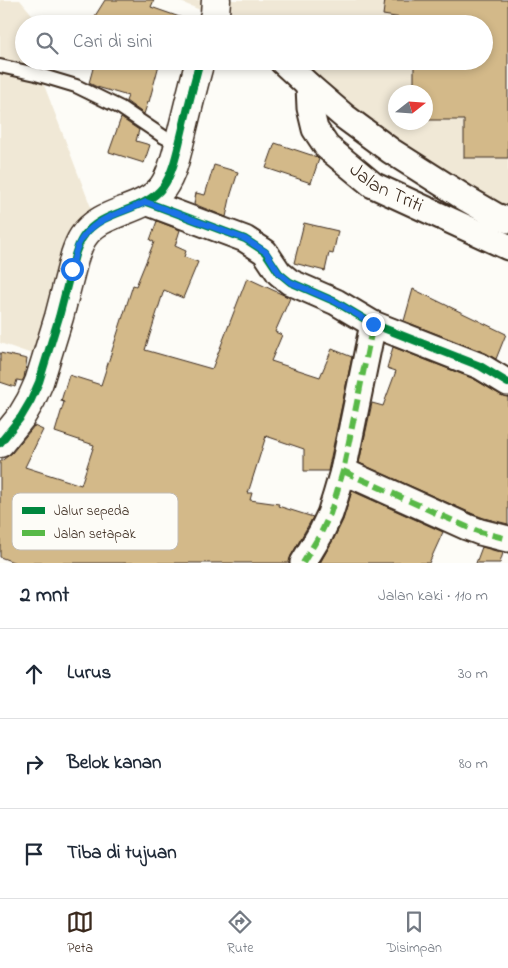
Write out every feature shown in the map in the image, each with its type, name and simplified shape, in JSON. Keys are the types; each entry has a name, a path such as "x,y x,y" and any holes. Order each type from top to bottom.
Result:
{"street":[{"path":"0,443 21,417 39,382 78,245 94,225 108,217 146,202 164,186 179,145 198,70"},
{"path":"292,70 346,117 391,151 465,198 496,216 508,220"},
{"name":"Jalan Triti","path":"309,86 310,108 315,128 327,147 373,185 508,246"},
{"path":"146,202 245,239 266,252 279,273 290,282 336,302 373,324 480,366 508,383"},
{"path":"303,563 330,514 343,471 373,324"},
{"path":"343,471 467,527 508,539"}],"lane":[{"path":"0,66 15,69"},
{"path":"18,70 76,86 121,108 179,145"}],"shaded area":[{"path":"0,0 20,0 32,15 15,15 15,70 45,70 44,85 97,223 38,356 0,343"},
{"path":"176,0 508,0 508,220 488,210 304,70 493,70 493,15 212,15"}],"building":[{"path":"105,0 154,0 151,7 174,15 96,15"},
{"path":"385,0 508,0 508,158 464,158 464,120 433,120 433,85 414,85 414,70 493,70 493,15 383,15"},
{"path":"93,70 158,70 144,114 126,101 128,96 89,83"},
{"path":"121,118 139,130 136,141 150,145 144,163 109,152"},
{"path":"275,143 319,159 311,183 266,168"},
{"path":"214,165 238,172 226,217 194,204 196,193 205,195"},
{"path":"157,221 180,230 175,246 186,251 184,257 198,262 183,298 164,290 145,350 212,369 247,278 290,298 275,332 282,335 271,361 320,377 332,349 352,357 328,471 304,471 304,449 266,436 248,493 252,493 250,500 279,504 278,506 313,517 289,563 16,563 0,557 0,462 12,453 34,426 43,430 25,467 81,485 94,445 55,432 64,402 61,401 69,375 101,385 133,285 136,286 154,242 150,240"},
{"path":"304,223 338,231 333,254 329,253 325,271 294,263"},
{"path":"413,289 506,334 496,359 404,321"},
{"path":"393,347 474,379 501,395 508,397 508,524 473,514 359,463 372,403 383,406 396,371 387,368"},
{"path":"0,353 27,359 24,378 22,381 17,380 15,387 0,382"},
{"path":"352,491 443,532 429,563 320,563 343,520"},
{"path":"482,547 503,553 500,563 476,563"}],"marked path":[{"path":"303,563 321,533 336,495 343,471 373,324"},
{"path":"343,471 467,527 508,539"}],"cycle path":[{"path":"0,443 21,417 39,382 59,317 75,255 83,237 100,221 145,202 163,187 172,169 198,70"},
{"path":"146,202 245,239 265,252 279,273 290,282 336,302 373,324 480,366 508,383"}],"route":[{"path":"72,269 78,245 94,225 108,217 146,202 245,239 266,252 279,273 290,282 336,302 373,324"}]}
